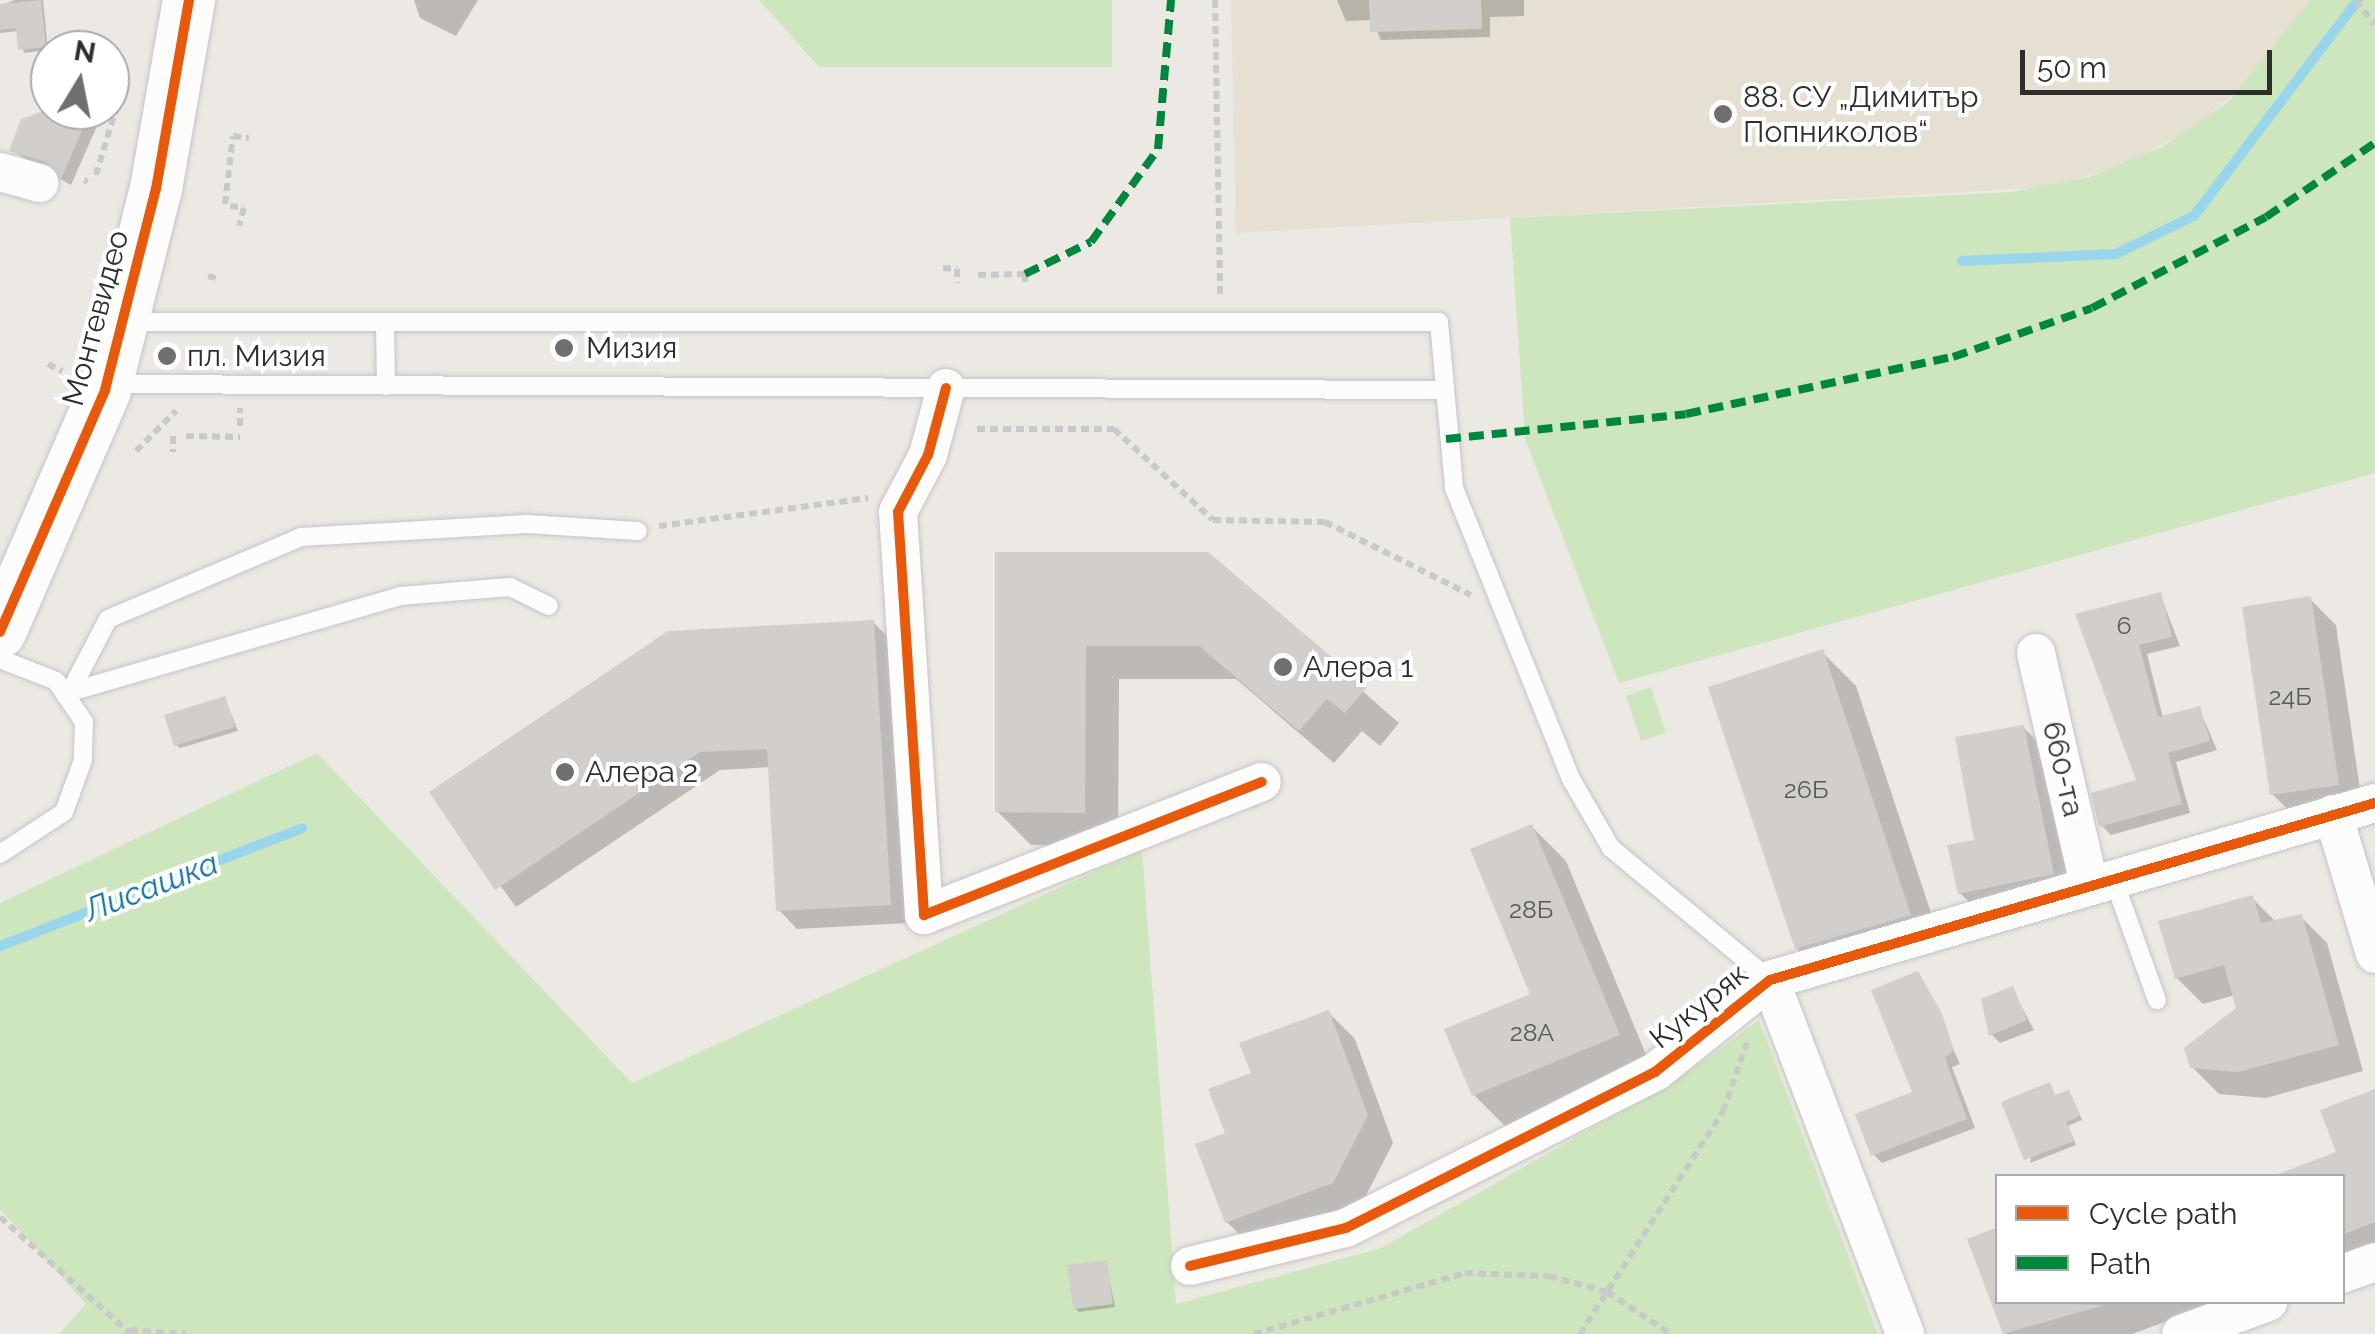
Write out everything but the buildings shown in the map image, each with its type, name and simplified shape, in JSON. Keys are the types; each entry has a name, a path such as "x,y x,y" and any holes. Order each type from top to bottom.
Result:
{"street":[{"name":"Монтевидео","path":"0,632 84,378 124,322 189,0"},
{"path":"0,172 39,183"},
{"path":"946,388 928,454 898,512 924,915 1262,782"},
{"name":"660-та","path":"2036,654 2100,881"},
{"name":"Кукуряк","path":"1190,1266 1346,1228 1656,1072 1770,980 2375,803"},
{"path":"2333,814 2375,954"},
{"path":"1770,980 1906,1334"},
{"path":"2345,1273 2375,1262"},
{"path":"2181,1334 2261,1313"}],"lane":[{"path":"124,322 385,326 1439,322 1440,390 1454,488 1571,779 1611,848 1770,980"},
{"path":"385,326 386,386"},
{"path":"84,378 386,386 1440,390"},
{"path":"70,692 108,620 300,537 527,524 638,531"},
{"path":"70,692 400,596 510,587 549,606"},
{"path":"0,660 70,692 84,722 72,795 64,812 0,854"},
{"path":"2100,881 2158,1000"}],"path":[{"path":"1215,0 1220,323"},
{"path":"2356,0 2375,25"},
{"path":"96,175 110,130"},
{"path":"239,226 244,208 227,205 233,136 248,138"},
{"path":"943,268 957,268 957,283"},
{"path":"978,275 1025,274 1025,283"},
{"path":"48,364 84,378"},
{"path":"136,452 169,412 192,408"},
{"path":"224,410 240,410"},
{"path":"977,428 1114,429 1213,520 1325,522 1502,611"},
{"path":"173,436 173,452"},
{"path":"186,436 240,437"},
{"path":"638,531 728,510 867,499"},
{"path":"1580,1334 1723,1111 1770,980"},
{"path":"0,1217 127,1332 186,1334"},
{"path":"1254,1334 1465,1273 1549,1276 1607,1292 1670,1334"}],"shaded area":[{"name":"88. СУ „Димитър Попниколов“","path":"1231,0 2310,0 2258,72 2196,126 2127,164 2051,187 1236,233"}],"green space":[{"path":"759,0 1112,0 1112,67 819,67"},
{"path":"2310,0 2375,0 2375,473 1619,683 1525,439 1510,218 2011,192 2089,177 2162,147 2229,101"},
{"path":"1651,687 1666,733 1641,741 1626,696"},
{"path":"317,753 632,1083 1142,850 1176,1304 1381,1248 1677,1080 1759,1020 1878,1334 59,1334 86,1304 0,1209 0,903"}],"waterway":[{"name":"Лисашка","path":"1962,261 2116,254 2194,216 2358,0"},
{"name":"Лисашка","path":"0,946 302,828"}],"marked path":[{"path":"1025,274 1091,242 1158,149 1171,0"},
{"path":"1446,439 1686,414 1953,357 2092,308 2266,217 2375,143"}],"cycle path":[{"path":"0,632 105,390 156,189 189,0"},
{"path":"946,388 928,455 898,512 924,915 1262,782"},
{"path":"1190,1266 1346,1228 1655,1072 1770,980 2375,803"}],"place":[{"name":"88. СУ „Димитър Попниколов“","path":"1723,114"},
{"name":"Мизия","path":"564,348"},
{"name":"пл. Мизия","path":"167,356"},
{"name":"Алера 1","path":"1283,667"},
{"name":"Алера 2","path":"565,772"}]}
